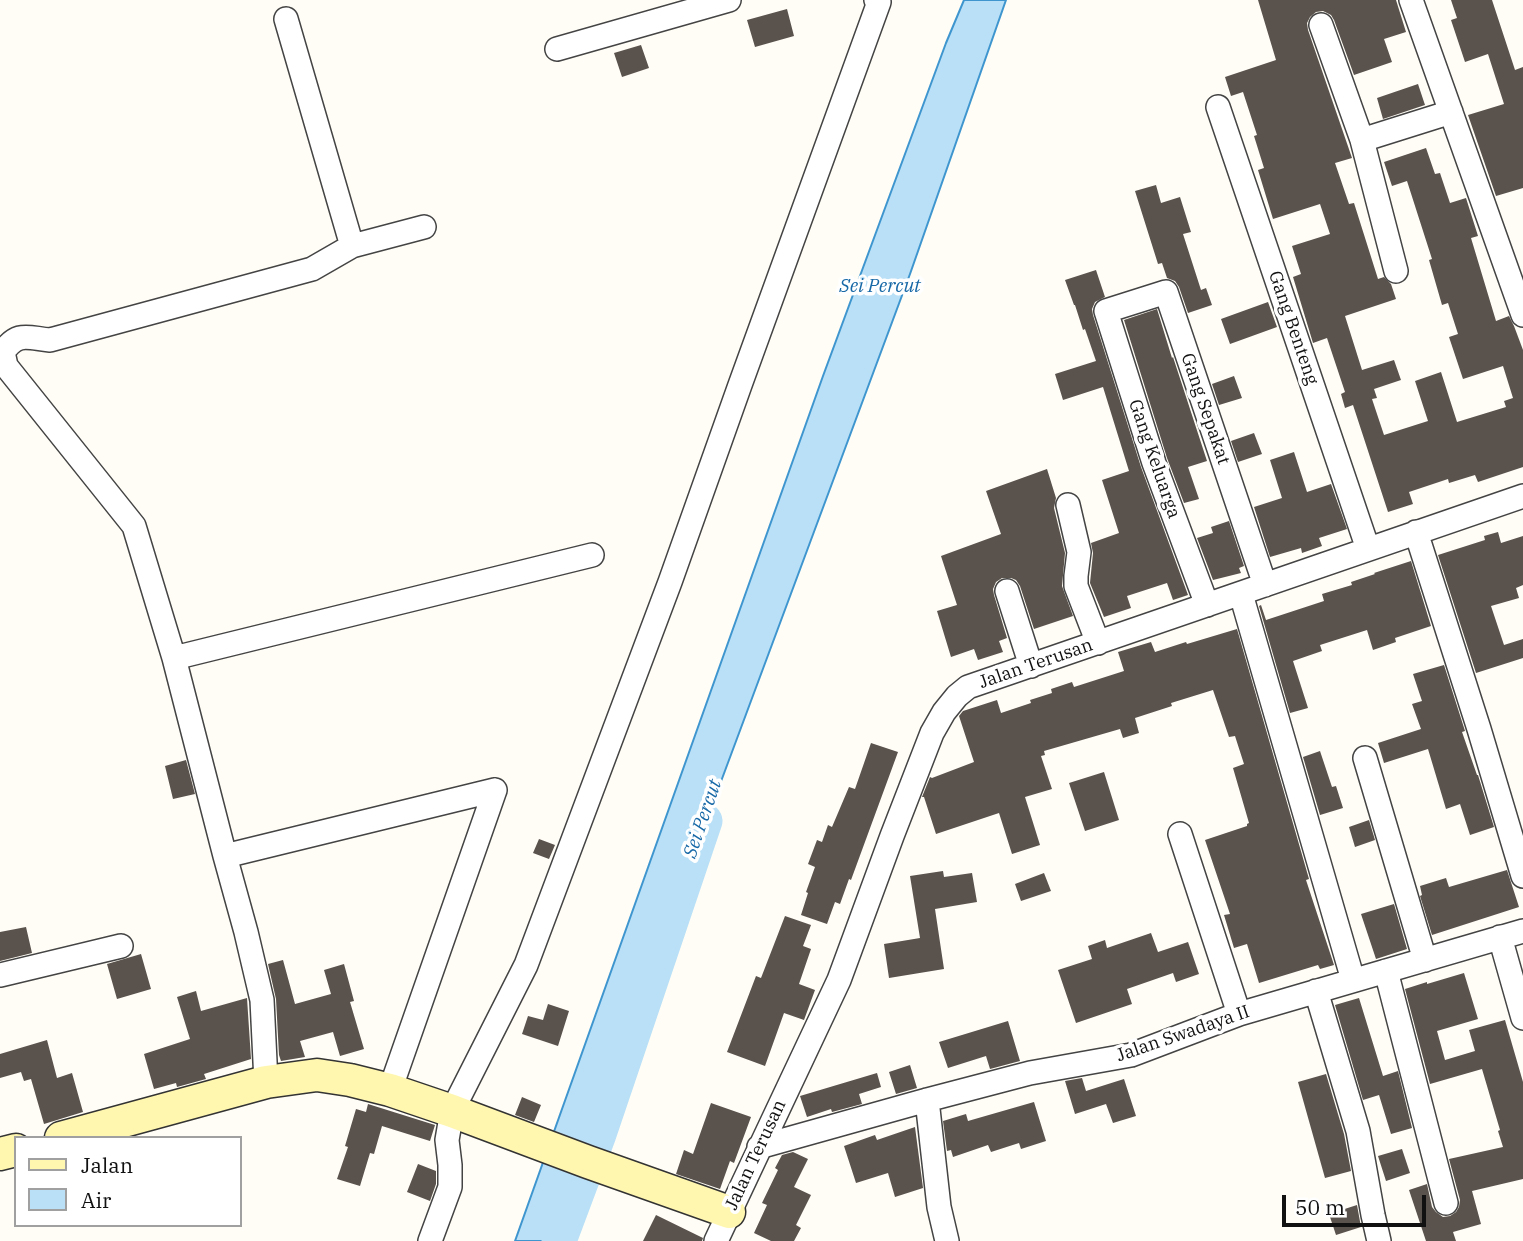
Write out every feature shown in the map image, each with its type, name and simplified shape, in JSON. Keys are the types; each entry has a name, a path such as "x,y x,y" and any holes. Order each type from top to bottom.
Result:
{"street":[{"path":"557,49 729,0"},
{"path":"1411,0 1523,314"},
{"path":"430,1241 450,1187 447,1140 452,1111 526,965 670,582 878,1"},
{"path":"286,19 352,246"},
{"path":"1321,25 1362,140 1396,271"},
{"name":"Gang Benteng","path":"1218,107 1368,549"},
{"path":"1362,140 1451,112"},
{"path":"266,1083 261,1000 246,932 174,658 134,526 6,366 3,352 11,341 19,337 50,340 312,269 352,246 424,227"},
{"name":"Gang Sepakat","path":"1106,311 1166,292 1265,585"},
{"name":"Gang Keluarga","path":"1106,311 1154,463 1207,605"},
{"name":"Jalan Terusan","path":"716,1241 839,980 932,733 957,696 968,687 1523,496"},
{"path":"1068,505 1079,552 1076,586 1098,643"},
{"path":"1416,532 1523,876"},
{"path":"174,658 592,555"},
{"path":"1007,591 1031,666"},
{"path":"1241,594 1353,980"},
{"path":"1364,758 1426,960"},
{"path":"225,856 495,790 390,1090"},
{"path":"1180,834 1239,1014"},
{"name":"Jalan Swadaya II","path":"759,1147 1030,1073 1132,1055 1239,1014 1523,931"},
{"path":"1500,937 1523,1018"},
{"path":"0,975 121,946"},
{"path":"1386,971 1446,1203"},
{"path":"1315,991 1358,1130 1379,1241"},
{"path":"68,1136 266,1083 317,1075 390,1090 729,1212"},
{"path":"928,1100 939,1207 947,1241"}],"water":[{"name":"Sei Percut","path":"964,0 1006,0 910,274 691,862 559,1241 515,1241 823,376"}],"building":[{"path":"1258,0 1396,0 1406,32 1384,39 1392,62 1354,75 1331,15 1323,11 1316,12 1307,23 1352,158 1335,163 1349,204 1354,203 1378,279 1384,277 1391,284 1396,299 1345,316 1362,370 1394,360 1401,380 1374,389 1377,398 1372,399 1384,435 1428,421 1415,381 1441,372 1457,422 1506,407 1504,401 1513,398 1503,366 1463,379 1449,337 1458,334 1448,303 1442,305 1429,260 1432,259 1407,181 1392,186 1384,162 1426,148 1435,174 1440,173 1450,203 1466,198 1478,236 1471,238 1496,321 1509,316 1523,350 1523,467 1478,482 1475,475 1449,483 1448,479 1409,492 1413,504 1388,512 1353,405 1345,408 1341,394 1345,392 1327,338 1313,343 1293,277 1301,274 1292,246 1330,234 1320,204 1273,219 1258,170 1264,168 1254,136 1257,135 1243,92 1231,96 1225,77 1276,60"},
{"path":"1451,0 1492,0 1515,70 1523,67 1523,188 1496,196 1468,115 1504,104 1488,54 1465,62 1451,20 1457,18"},
{"path":"787,9 794,36 755,47 747,20"},
{"path":"641,45 649,68 622,77 614,53"},
{"path":"1418,84 1425,105 1383,119 1377,98"},
{"path":"1156,185 1161,203 1180,197 1191,232 1183,234 1201,290 1206,288 1212,305 1188,313 1179,287 1175,281 1167,278 1162,263 1158,264 1135,191"},
{"path":"1096,270 1105,297 1095,302 1093,315 1141,467 1188,595 1173,600 1167,583 1127,596 1131,608 1104,617 1090,583 1093,553 1091,543 1119,533 1102,480 1129,471 1103,387 1063,400 1055,374 1096,361 1065,280"},
{"path":"1268,302 1277,327 1230,344 1221,319"},
{"path":"1157,309 1207,461 1188,467 1199,499 1184,503 1167,458 1124,320"},
{"path":"1234,376 1242,398 1219,405 1212,384"},
{"path":"1254,433 1262,454 1238,462 1231,441"},
{"path":"1294,452 1307,492 1331,484 1347,529 1319,538 1322,546 1302,553 1301,548 1270,557 1254,507 1282,498 1270,460"},
{"path":"1047,469 1056,498 1054,508 1065,553 1062,586 1073,616 1034,629 1020,586 1016,580 1002,578 996,582 993,589 1007,638 999,641 1003,652 978,660 974,649 951,657 937,611 957,605 941,556 1001,534 986,491"},
{"path":"1229,521 1244,566 1239,568 1241,573 1213,580 1197,538 1213,533 1211,527"},
{"path":"1498,532 1501,543 1523,536 1523,585 1516,588 1519,598 1491,606 1504,645 1523,639 1523,658 1476,673 1438,555 1485,540 1484,536"},
{"path":"1411,561 1431,626 1395,638 1396,642 1373,650 1367,630 1320,645 1322,651 1293,661 1308,708 1290,713 1259,606 1261,605 1266,620 1324,601 1322,594"},
{"path":"1237,629 1309,879 1306,880 1334,965 1320,969 1318,965 1259,983 1247,944 1234,948 1224,915 1230,914 1205,840 1249,823 1233,768 1244,764 1235,736 1229,737 1213,690 1135,718 1139,733 1123,738 1120,729 1044,751 1045,755 1041,756 1052,789 1025,797 1040,845 1012,854 999,813 936,834 922,797 930,777 974,762 959,716 963,711 997,700 1001,713 1052,693 1051,689 1072,682 1074,687 1124,671 1118,652 1151,642 1155,652"},
{"path":"1444,665 1465,731 1462,732 1494,827 1470,835 1460,804 1446,809 1428,749 1384,763 1378,743 1421,729 1412,704 1422,701 1413,674"},
{"path":"871,743 898,752 851,880 849,879 840,904 835,902 827,924 801,915 815,867 808,864 817,840 822,842 828,825 832,827 849,787 855,789"},
{"path":"1320,751 1332,787 1336,786 1343,808 1320,815 1303,757"},
{"path":"186,760 195,794 173,799 165,766"},
{"path":"1104,772 1119,820 1085,831 1069,783"},
{"path":"1369,820 1375,840 1355,847 1349,827"},
{"path":"539,839 555,845 549,859 533,853"},
{"path":"1507,870 1519,907 1432,935 1420,896 1420,886 1446,878 1449,887"},
{"path":"943,871 944,877 972,873 977,902 935,909 944,969 889,978 884,944 920,938 910,876"},
{"path":"1044,873 1051,891 1021,901 1015,884"},
{"path":"1394,904 1407,949 1376,959 1361,914"},
{"path":"785,916 811,925 803,946 811,949 799,984 815,990 804,1020 784,1013 765,1066 727,1052 756,976 761,978"},
{"path":"26,927 32,953 0,961 0,932"},
{"path":"1151,933 1158,952 1188,942 1199,974 1176,982 1173,973 1127,989 1132,1004 1076,1023 1058,970 1092,959 1088,946 1105,940 1107,948"},
{"path":"141,954 151,989 117,999 107,964"},
{"path":"283,960 295,1004 331,994 324,970 344,964 354,1001 350,1002 364,1049 340,1056 333,1032 300,1041 305,1057 281,1061 276,999 268,964"},
{"path":"1464,973 1478,1019 1437,1031 1445,1060 1475,1051 1469,1030 1505,1020 1523,1082 1523,1179 1472,1191 1481,1224 1453,1232 1456,1241 1426,1241 1409,1190 1427,1184 1432,1207 1443,1217 1450,1216 1456,1212 1460,1200 1449,1159 1503,1147 1482,1069 1430,1084 1405,989"},
{"path":"196,991 201,1011 247,998 251,1059 204,1074 206,1079 177,1087 176,1083 154,1089 144,1054 190,1039 177,997"},
{"path":"1359,998 1383,1076 1398,1071 1412,1128 1391,1134 1379,1095 1363,1100 1335,1005"},
{"path":"548,1004 569,1011 558,1046 522,1034 528,1016 543,1020"},
{"path":"1008,1021 1020,1061 990,1069 986,1056 948,1068 939,1042"},
{"path":"47,1040 57,1078 72,1073 83,1112 44,1124 31,1079 24,1081 21,1072 0,1078 0,1054"},
{"path":"910,1065 917,1088 896,1094 889,1072"},
{"path":"877,1073 881,1087 859,1094 862,1104 832,1112 831,1109 807,1117 800,1096"},
{"path":"1326,1074 1344,1134 1351,1171 1325,1178 1298,1082"},
{"path":"1082,1078 1086,1091 1124,1079 1136,1116 1113,1123 1106,1104 1075,1114 1065,1081"},
{"path":"522,1097 541,1105 534,1122 515,1115"},
{"path":"1034,1102 1046,1141 1021,1149 1019,1143 991,1152 988,1145 953,1157 951,1150 947,1151 943,1121 966,1114 968,1121"},
{"path":"711,1103 751,1117 734,1163 730,1161 720,1189 676,1174 684,1150 693,1154"},
{"path":"368,1104 435,1125 430,1141 382,1126 374,1154 370,1153 360,1186 337,1179 348,1147 345,1146 356,1109 366,1112"},
{"path":"915,1127 923,1188 895,1197 888,1173 856,1183 844,1146 875,1135 877,1140"},
{"path":"1402,1149 1410,1173 1386,1181 1378,1156"},
{"path":"793,1152 808,1159 794,1187 811,1195 796,1225 801,1228 794,1241 771,1241 754,1233 767,1205 762,1203 778,1170 775,1168 782,1155"},
{"path":"418,1164 436,1171 436,1184 430,1201 407,1192"},
{"path":"1357,1205 1361,1227 1336,1235 1329,1214"},
{"path":"656,1215 703,1238 702,1241 643,1241"}],"waterway":[{"name":"Sei Percut","path":"559,1241 599,1134 705,821"}]}
